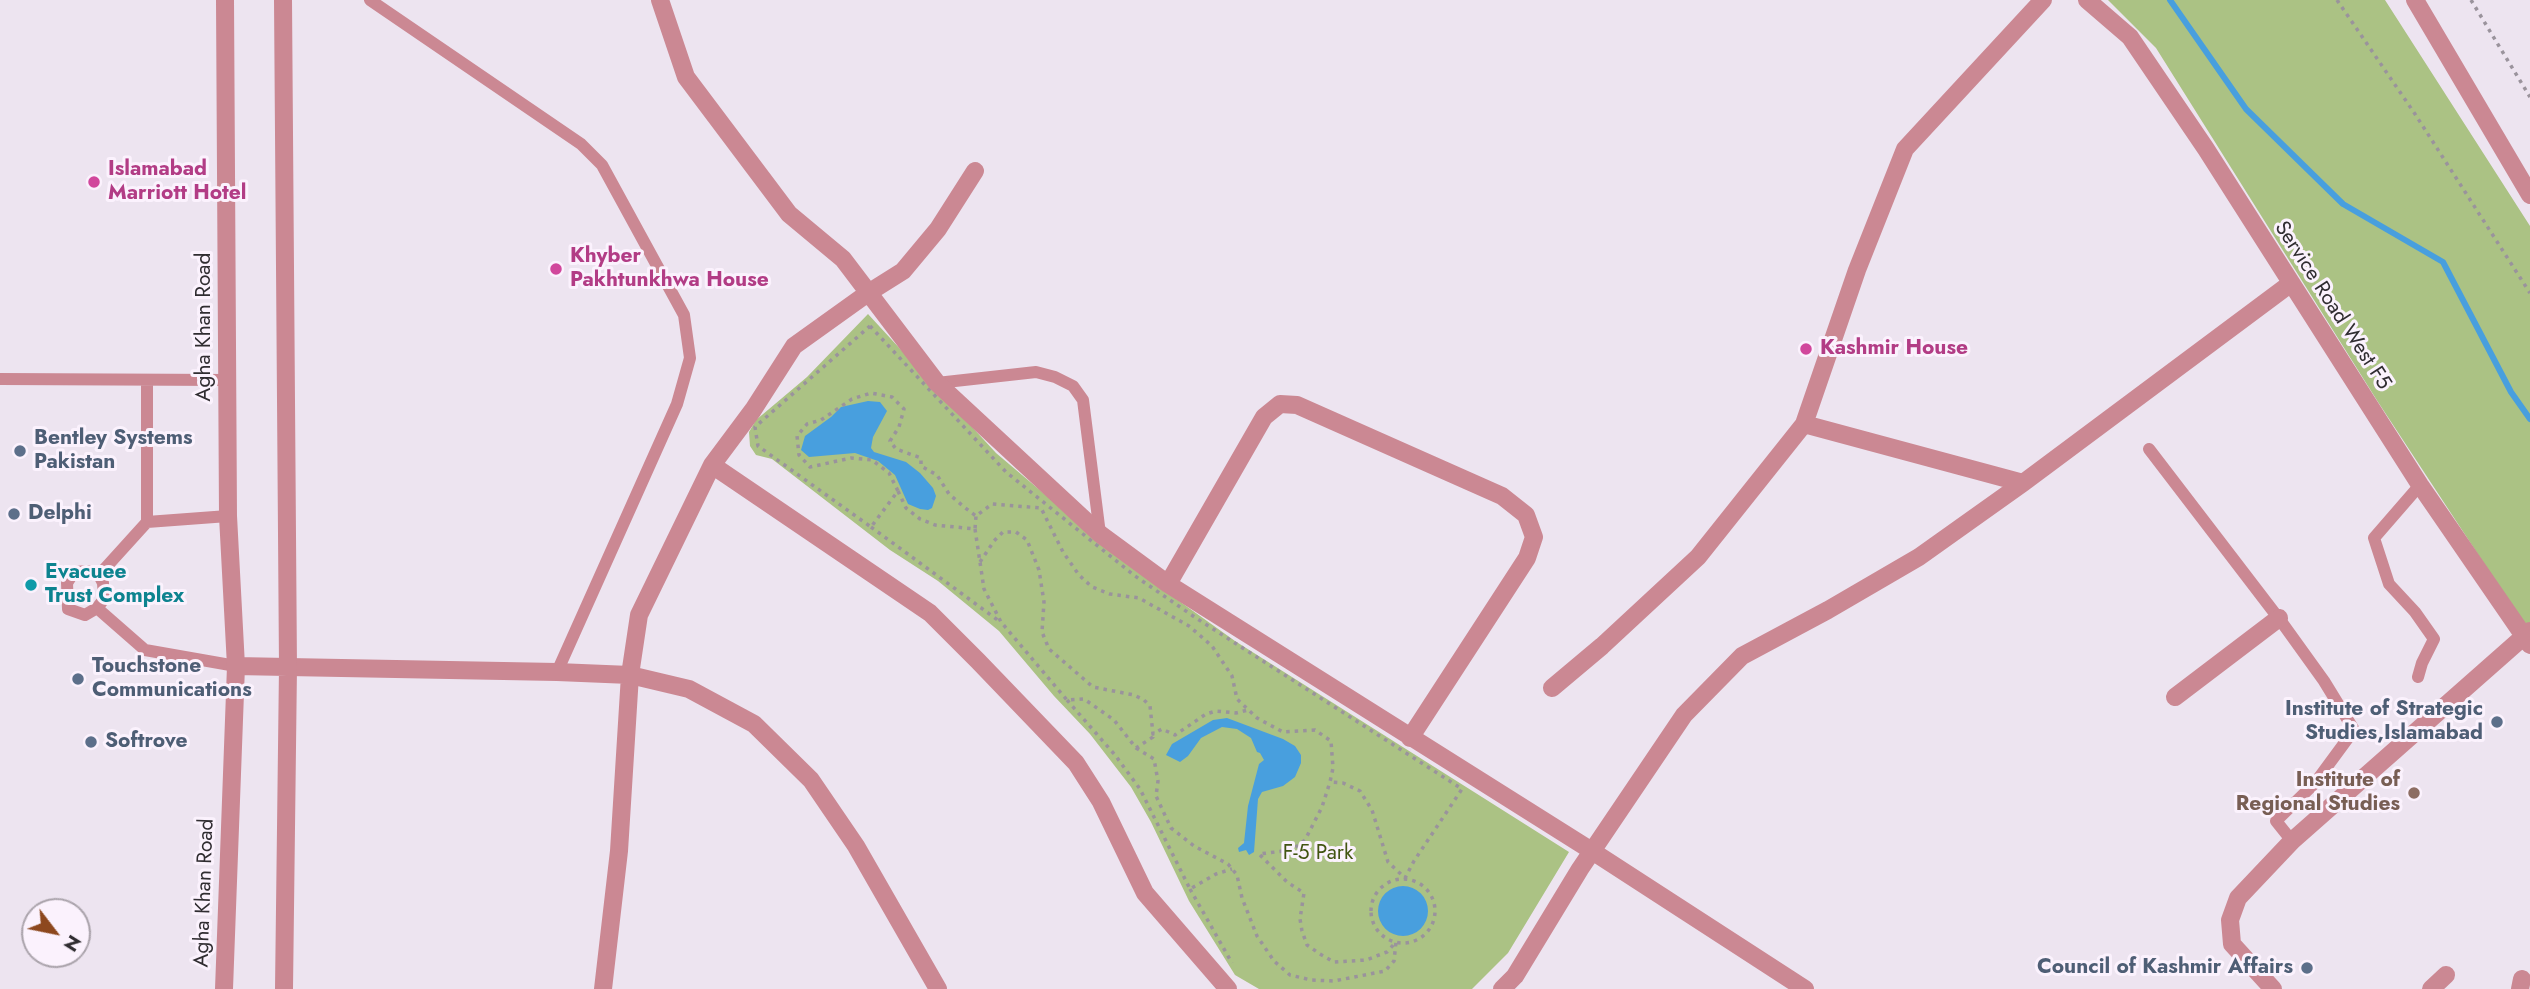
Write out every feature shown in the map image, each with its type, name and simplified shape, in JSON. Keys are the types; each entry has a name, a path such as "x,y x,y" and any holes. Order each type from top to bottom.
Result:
{"street":[{"name":"Agha Khan Road","path":"224,989 236,666 228,516 225,0"},
{"path":"282,0 288,667 284,989"},
{"path":"660,0 686,77 789,214 842,259 937,383 1100,534 1168,584 1592,851 1805,989"},
{"path":"1552,688 1602,646 1698,557 1804,424 1857,270 1905,149 2043,0"},
{"name":"Service Road West F5","path":"2087,0 2130,37 2206,149 2420,485 2528,637"},
{"path":"2415,0 2530,195"},
{"path":"603,989 619,851 630,676 639,615 712,466 753,410 794,346 903,271 938,229 975,170"},
{"path":"1502,989 1515,976 1592,851 1684,715 1742,656 1919,557 2290,284"},
{"path":"1168,584 1264,417 1280,404 1297,405 1503,496 1526,515 1534,537 1527,558 1410,738"},
{"path":"1804,424 2023,483"},
{"path":"712,466 930,613 978,661 1076,762 1101,802 1145,893 1228,989"},
{"path":"2175,697 2278,618"},
{"path":"2273,989 2232,944 2230,920 2238,898 2292,841 2528,637"},
{"path":"236,666 557,671 630,676 689,689 754,724 811,780 856,846 938,989"},
{"path":"2431,989 2446,975"}],"lane":[{"path":"370,0 581,144 602,165 684,316 690,358 677,404 557,671"},
{"path":"937,383 1036,372 1073,386 1083,400 1100,534"},
{"path":"0,379 228,380"},
{"path":"99,575 147,522 147,380"},
{"path":"2149,449 2324,681 2354,730 2315,783 2276,821 2292,841"},
{"path":"2418,677 2421,663 2434,639 2416,612 2389,584 2374,538 2420,485"},
{"path":"147,522 228,516"},
{"path":"74,572 99,575 103,583 104,599 97,608 85,615 68,609 67,583 74,572"},
{"path":"97,608 145,650 236,666"}],"path":[{"path":"2337,0 2415,114 2530,293"},
{"path":"2471,0 2530,97"},
{"path":"1234,965 1190,889 1140,789 1115,755 1001,622 758,446 755,427 870,326 1006,472 1135,576 1462,789 1405,878"},
{"path":"975,529 935,525 920,519 906,508 889,473 872,460 851,458 810,467 799,455 797,436 807,424 821,420 852,399 871,393 892,397 904,409 899,428 890,441 896,449 921,458 921,466 937,475 949,494 976,516"},
{"path":"870,527 898,491"},
{"path":"1001,622 985,589 975,529 976,516 992,503 1041,508 1063,552 1079,575 1092,587 1139,598 1189,626 1212,646 1232,676 1237,699 1257,718 1283,732 1315,730 1331,741 1334,768 1322,807 1305,840 1292,850 1259,854 1287,882 1304,893 1300,919 1307,946 1334,962 1366,960 1387,952 1396,942"},
{"path":"981,562 1003,532 1016,532 1027,540 1039,570 1044,602 1042,632 1049,649 1093,687 1134,695 1144,700 1150,706 1153,734"},
{"path":"1067,700 1084,699 1114,720 1136,748 1154,759 1158,781 1156,796 1171,828 1232,869 1237,876 1242,898 1257,936 1274,961 1290,975 1311,981 1334,981 1385,971 1394,961 1396,942"},
{"path":"1136,748 1162,729 1175,735 1206,714 1248,710"},
{"path":"1330,782 1343,783 1360,791 1372,810 1388,862 1405,878 1425,886 1431,894 1435,915 1426,934 1417,940 1396,942 1386,939 1378,932 1370,912 1377,891 1395,879 1405,878"},
{"path":"1190,889 1216,874 1232,869"}],"green space":[{"path":"2108,0 2385,0 2530,226 2530,639 2506,597 2378,402 2156,48"},
{"name":"F-5 Park","path":"868,314 996,453 1126,563 1235,641 1569,852 1508,953 1472,989 1259,989 1235,975 1189,901 1131,787 1090,734 999,631 938,581 890,550 772,459 756,455 750,446 749,432 756,420 807,377"}],"water":[{"path":"868,401 880,402 887,411 873,437 871,448 874,452 906,462 920,473 933,488 936,496 932,508 920,509 908,504 895,475 878,461 855,453 809,457 801,450 805,436 841,407"},
{"path":"1227,718 1283,739 1295,746 1301,755 1301,763 1295,777 1283,786 1262,792 1258,799 1254,852 1249,855 1246,850 1239,852 1238,848 1244,843 1248,806 1259,764 1264,760 1251,738 1237,729 1222,727 1201,738 1180,762 1166,755 1172,744 1213,720"},
{"path":"1403,886 1421,893 1428,911 1421,929 1403,936 1385,929 1378,911 1385,893"}],"waterway":[{"path":"2170,0 2246,109 2343,204 2443,262 2511,392 2530,419"}],"place":[{"name":"Islamabad Marriott Hotel","path":"94,182"},
{"name":"Khyber Pakhtunkhwa House","path":"556,269"},
{"name":"Kashmir House","path":"1806,349"},
{"name":"Bentley Systems Pakistan","path":"20,451"},
{"name":"Delphi","path":"14,514"},
{"name":"Evacuee Trust Complex","path":"31,585"},
{"name":"Touchstone Communications","path":"78,679"},
{"name":"Institute of Strategic Studies,Islamabad","path":"2497,722"},
{"name":"Softrove","path":"91,742"},
{"name":"Institute of Regional Studies","path":"2414,793"},
{"name":"Council of Kashmir Affairs","path":"2307,968"}]}
